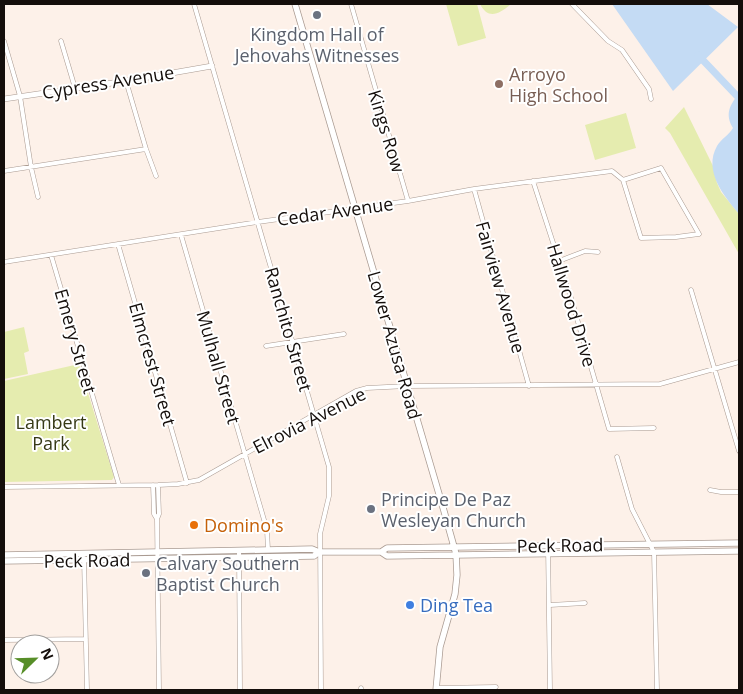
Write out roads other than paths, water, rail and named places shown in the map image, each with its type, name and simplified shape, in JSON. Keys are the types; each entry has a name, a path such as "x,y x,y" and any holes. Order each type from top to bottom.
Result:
{"main road":[{"name":"Lower Azusa Road","path":"295,4 456,554 457,575 455,594 440,647 436,689"},
{"name":"Peck Road","path":"4,561 157,555 268,554 314,556 319,552 381,552 387,548 454,546 739,543"},
{"name":"Peck Road","path":"381,552 387,556 739,551"},
{"name":"Peck Road","path":"4,555 84,557"}],"street":[{"name":"Ranchito Street","path":"194,4 330,467 329,496 320,534 319,552 320,690"},
{"name":"Kings Row","path":"350,4 408,201"},
{"path":"572,4 608,41 622,50 649,88 651,99"},
{"path":"4,41 20,96 31,167 38,197"},
{"path":"62,42 75,88"},
{"name":"Cypress Avenue","path":"4,99 212,66"},
{"path":"126,81 156,176"},
{"path":"4,171 146,149"},
{"path":"661,168 699,234 641,238 623,180 661,168"},
{"name":"Cedar Avenue","path":"4,262 533,181 612,171 623,180"},
{"name":"Hallwood Drive","path":"533,181 560,261 609,429 654,428"},
{"name":"Fairview Avenue","path":"474,189 529,386"},
{"name":"Mulhall Street","path":"182,235 267,530 268,554"},
{"name":"Elmcrest Street","path":"118,244 187,483"},
{"path":"560,261 586,251 598,252"},
{"name":"Emery Street","path":"51,255 119,485"},
{"path":"691,290 737,433 739,451"},
{"path":"266,346 344,334"},
{"name":"Elrovia Avenue","path":"4,487 187,483 209,474 356,391 367,388 660,384 739,362"},
{"path":"617,457 632,509 654,552 657,690"},
{"path":"156,485 154,514 157,519 159,690"},
{"path":"710,490 739,492"},
{"path":"548,546 550,690"},
{"path":"239,554 240,690"},
{"path":"84,557 87,690"},
{"path":"550,605 585,603"},
{"path":"4,640 86,638"},
{"path":"436,689 496,687"}],"water":[{"path":"612,4 707,4 738,27 673,91"},
{"path":"739,94 739,214 717,183 712,165 713,155 717,146 733,128 729,119 729,110"}],"waterway":[{"path":"698,55 737,96"}],"place":[{"name":"Kingdom Hall of Jehovahs Witnesses","path":"317,15"},
{"name":"Arroyo High School","path":"499,84"},
{"name":"Principe De Paz Wesleyan Church","path":"371,509"},
{"name":"Domino's","path":"194,525"},
{"name":"Calvary Southern Baptist Church","path":"146,573"},
{"name":"Ding Tea","path":"410,605"}],"park label":[{"name":"Lambert Park","path":"51,432"}]}
